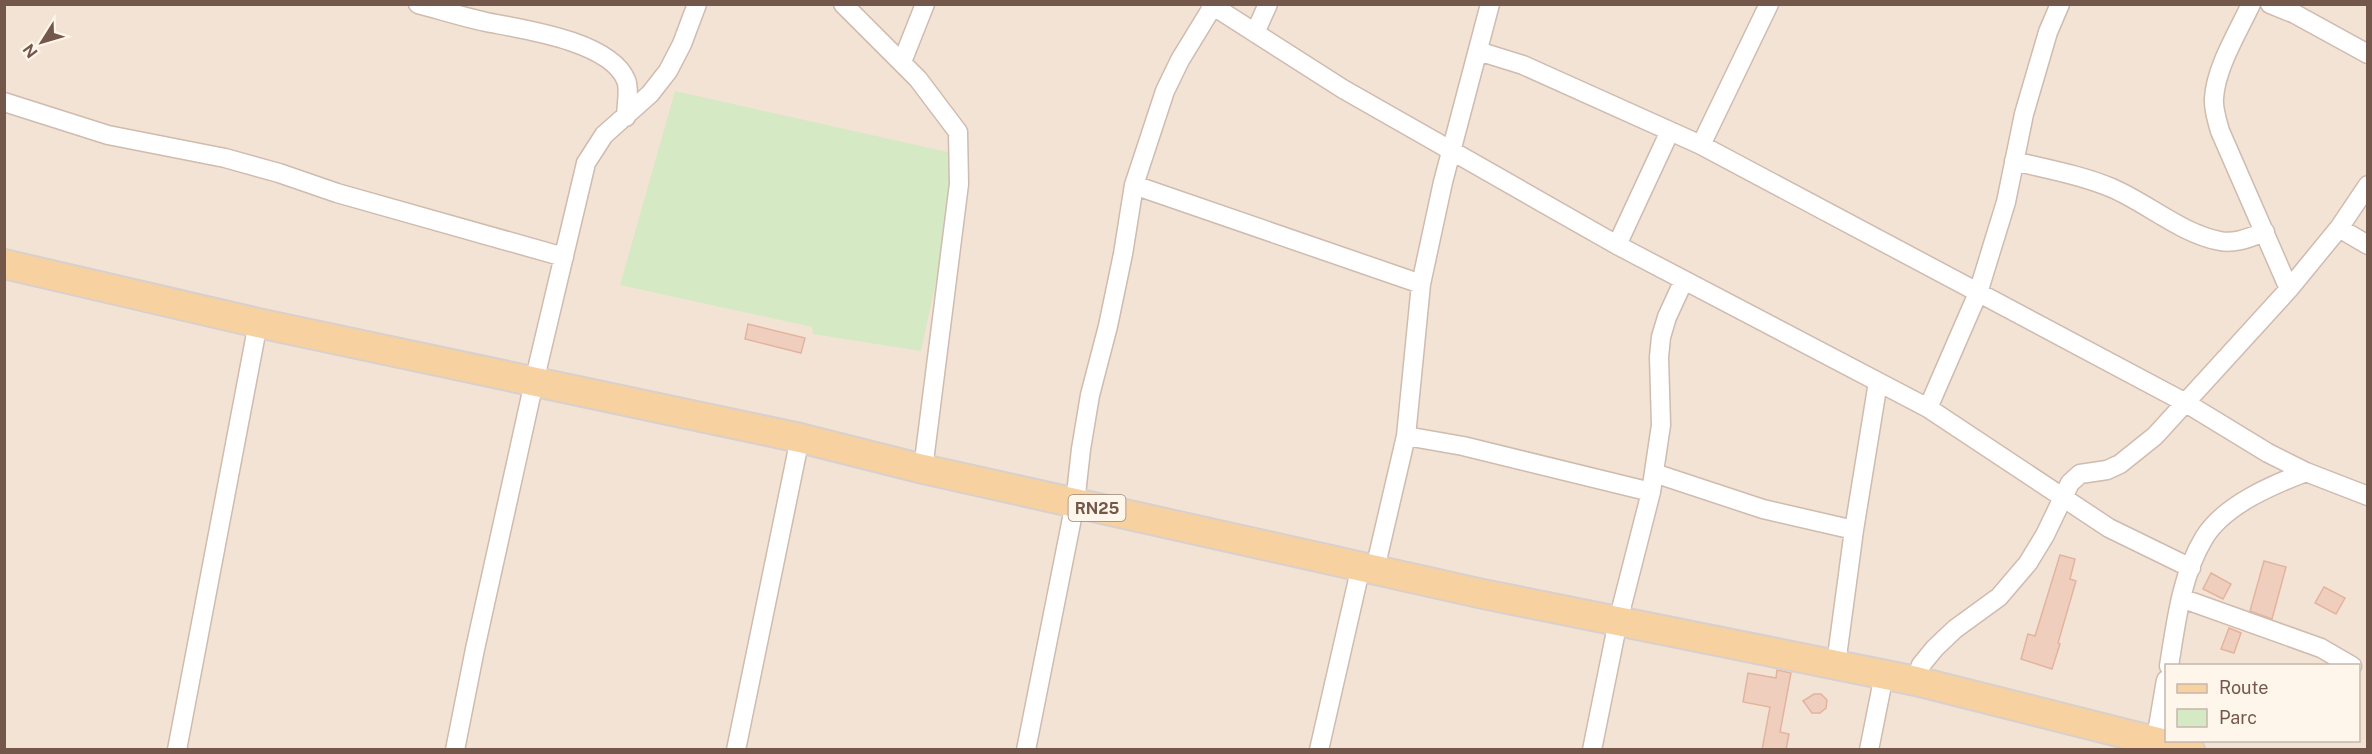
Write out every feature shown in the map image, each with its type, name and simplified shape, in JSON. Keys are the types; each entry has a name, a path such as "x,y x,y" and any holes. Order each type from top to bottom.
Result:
{"main road":[{"name":"RN25","path":"6,268 800,438 923,469 994,483 1483,594 1916,681 2155,746 2190,750"}],"street":[{"path":"418,4 483,21 557,36 600,54 619,68 627,82 626,117"},
{"path":"455,750 534,382 586,163 604,135 650,94 668,71 682,44 697,4"},
{"path":"843,4 918,79 958,132 959,184 923,469"},
{"path":"902,62 925,4"},
{"path":"1255,33 1268,4"},
{"path":"1319,750 1406,436 1421,284 1451,152 1490,4"},
{"path":"1928,408 1978,292 2006,202 2024,114 2048,32 2060,4"},
{"path":"2251,4 2226,56 2214,96 2215,113 2220,131 2289,289"},
{"path":"2270,4 2298,9 2367,54"},
{"path":"1026,750 1075,503 1090,395 1108,326 1134,185 1165,91 1212,5 1343,89 1451,152 1617,245 1928,408 2109,528 2191,568"},
{"path":"1701,145 1768,5"},
{"path":"1478,51 1523,65 1701,145 2186,403 2268,453 2306,472 2367,496"},
{"path":"4,102 108,135 225,158 337,193 564,257"},
{"path":"1617,245 1670,131"},
{"path":"2014,161 2113,188 2199,234 2221,241 2242,240 2265,232"},
{"path":"1134,185 1421,284"},
{"path":"1916,681 1922,665 1935,648 1955,629 1999,597 2028,563 2045,536 2070,483 2080,474 2107,470 2120,464 2155,436 2289,289 2339,228 2367,185"},
{"path":"2339,228 2367,245"},
{"path":"1592,750 1618,621 1651,492 1661,425 1659,357 1661,337 1667,317 1684,280"},
{"path":"177,750 258,323"},
{"path":"1836,664 1854,530 1878,382"},
{"path":"1406,436 1463,446 1651,492"},
{"path":"736,750 800,438"},
{"path":"2169,664 2181,598 2204,537 2219,520 2253,496 2274,484 2306,472"},
{"path":"1654,473 1763,509 1854,530"},
{"path":"2181,598 2301,640 2321,648 2349,664"},
{"path":"1869,750 1884,675"},
{"path":"2155,746 2165,686"}],"shaded area":[{"path":"4,5 2367,5 2367,749 5,749"}],"green space":[{"path":"675,91 952,153 955,193 921,351 813,334 812,327 620,285"}],"building":[{"path":"748,324 805,338 801,353 745,339"},
{"path":"2060,555 2075,559 2070,579 2076,581 2052,669 2021,659 2028,634 2035,636"},
{"path":"2264,561 2286,567 2272,619 2250,611"},
{"path":"2211,573 2231,584 2223,599 2203,589"},
{"path":"2324,587 2345,598 2336,614 2315,603"},
{"path":"2229,628 2241,633 2234,653 2221,649"},
{"path":"1777,670 1791,673 1780,732 1789,734 1786,750 1762,750 1770,707 1743,702 1748,673 1776,678"},
{"path":"1814,694 1821,694 1827,700 1826,708 1820,713 1812,713 1803,701"}]}
